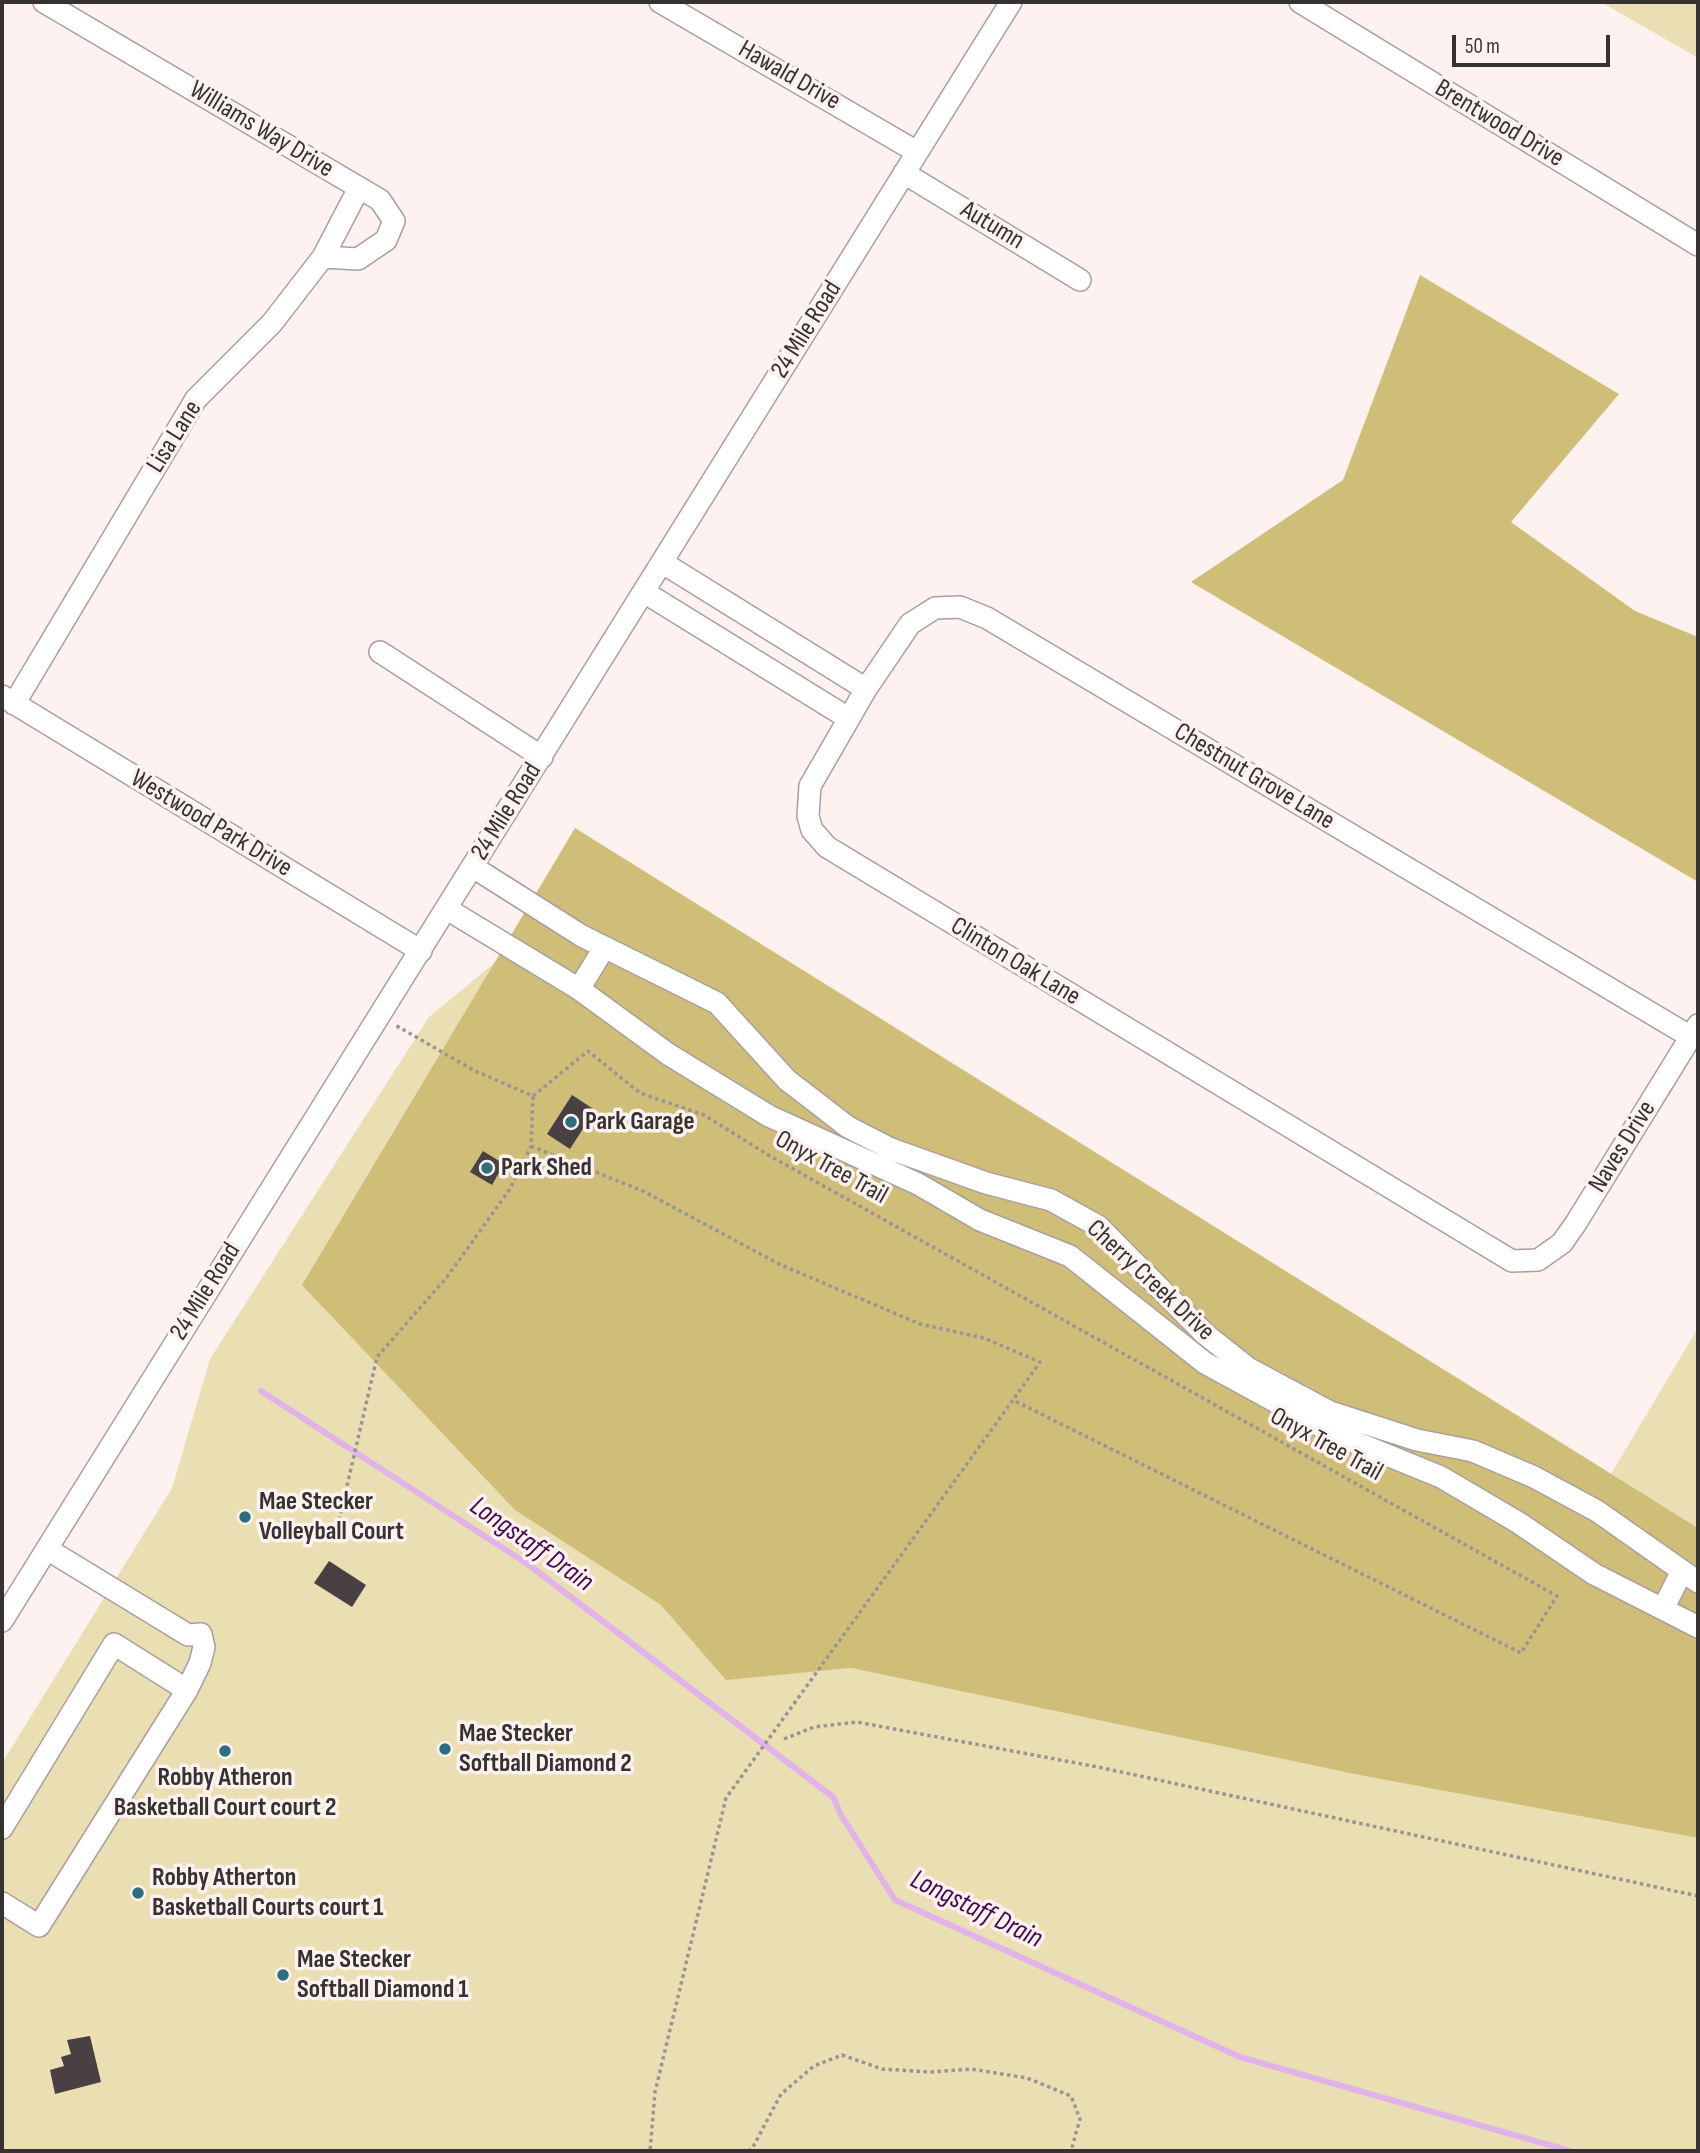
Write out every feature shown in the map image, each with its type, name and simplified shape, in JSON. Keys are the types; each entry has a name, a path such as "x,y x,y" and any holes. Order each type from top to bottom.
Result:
{"street":[{"name":"Williams Way Drive","path":"44,2 380,201 394,221 386,240 358,259 323,257"},
{"name":"Hawald Drive","path":"660,2 917,152"},
{"name":"24 Mile Road","path":"2,1621 1011,2"},
{"name":"Brentwood Drive","path":"1300,2 1698,245"},
{"name":"Autumn","path":"904,173 1080,279"},
{"name":"Lisa Lane","path":"8,700 196,399 272,323 323,257 359,188"},
{"path":"663,562 866,689"},
{"path":"644,592 848,718"},
{"name":"Chestnut Grove Lane","path":"848,718 898,639 923,614 947,606 973,611 1695,1031"},
{"path":"380,652 542,757"},
{"name":"Westwood Park Drive","path":"8,700 421,951"},
{"name":"Clinton Oak Lane","path":"848,718 810,786 808,816 820,842 1501,1257 1519,1262 1538,1260"},
{"name":"Cherry Creek Drive","path":"473,867 604,948 717,1003 787,1080 918,1184 980,1220 1070,1256 1205,1363 1441,1477 1519,1523 1594,1574 1698,1627"},
{"name":"Cherry Creek Drive","path":"447,909 579,989 668,1054 769,1116 877,1153 1051,1200 1098,1226 1205,1334 1248,1368 1326,1420 1473,1451 1534,1477 1597,1511 1690,1576 1663,1609"},
{"path":"579,989 604,948"},
{"name":"Naves Drive","path":"1538,1260 1562,1243 1576,1223 1695,1031"},
{"path":"2,1903 39,1926 187,1690 200,1663 204,1647 201,1634 188,1635 47,1549"},
{"path":"2,1828 114,1644 187,1690"}],"path":[{"path":"339,1520 377,1357 447,1277 510,1189 531,1146 533,1096 475,1071 380,1016"},
{"name":"Onyx Tree Trail","path":"533,1096 588,1051 640,1093 704,1115 794,1170 1557,1595 1521,1653 1013,1400"},
{"path":"531,1146 643,1191 781,1265 920,1324 984,1338 1040,1362 726,1798 655,2092 650,2151"},
{"path":"784,1739 814,1727 857,1722 1112,1770 1698,1896"},
{"path":"748,2151 752,2149 781,2094 814,2066 842,2055 882,2068 929,2072 971,2069 1027,2078 1071,2096 1080,2119 1071,2151"}],"shaded area":[{"path":"1601,2 1698,2 1698,58"},
{"path":"1420,275 1619,394 1511,522 1635,611 1698,637 1698,882 1191,582 1343,480"},
{"path":"575,828 1698,1528 1698,1838 1359,1775 851,1668 726,1680 661,1605 515,1510 302,1285"},
{"path":"504,955 727,1679 851,1668 1359,1775 1698,1838 1698,2151 2,2151 2,1763 172,1488 210,1359 429,1017"},
{"path":"1698,1328 1698,1528 1611,1474"}],"building":[{"name":"Park Garage","path":"572,1095 595,1110 570,1149 547,1134"},
{"name":"Park Shed","path":"483,1151 504,1164 492,1185 470,1172"},
{"path":"329,1561 366,1585 352,1607 314,1583"},
{"path":"90,2036 101,2082 55,2094 50,2070 64,2066 61,2057 71,2054 67,2040"}],"waterway":[{"name":"Longstaff Drain","path":"261,1391 529,1565 833,1797 841,1815 895,1900 1240,2057 1570,2151"}],"place":[{"name":"Park Garage","path":"571,1122"},
{"name":"Park Shed","path":"487,1168"},
{"name":"Mae Stecker Volleyball Court","path":"245,1517"},
{"name":"Mae Stecker Softball Diamond 2","path":"445,1749"},
{"name":"Robby Atheron Basketball Court court 2","path":"225,1751"},
{"name":"Robby Atherton Basketball Courts court 1","path":"138,1893"},
{"name":"Mae Stecker Softball Diamond 1","path":"283,1975"}]}
